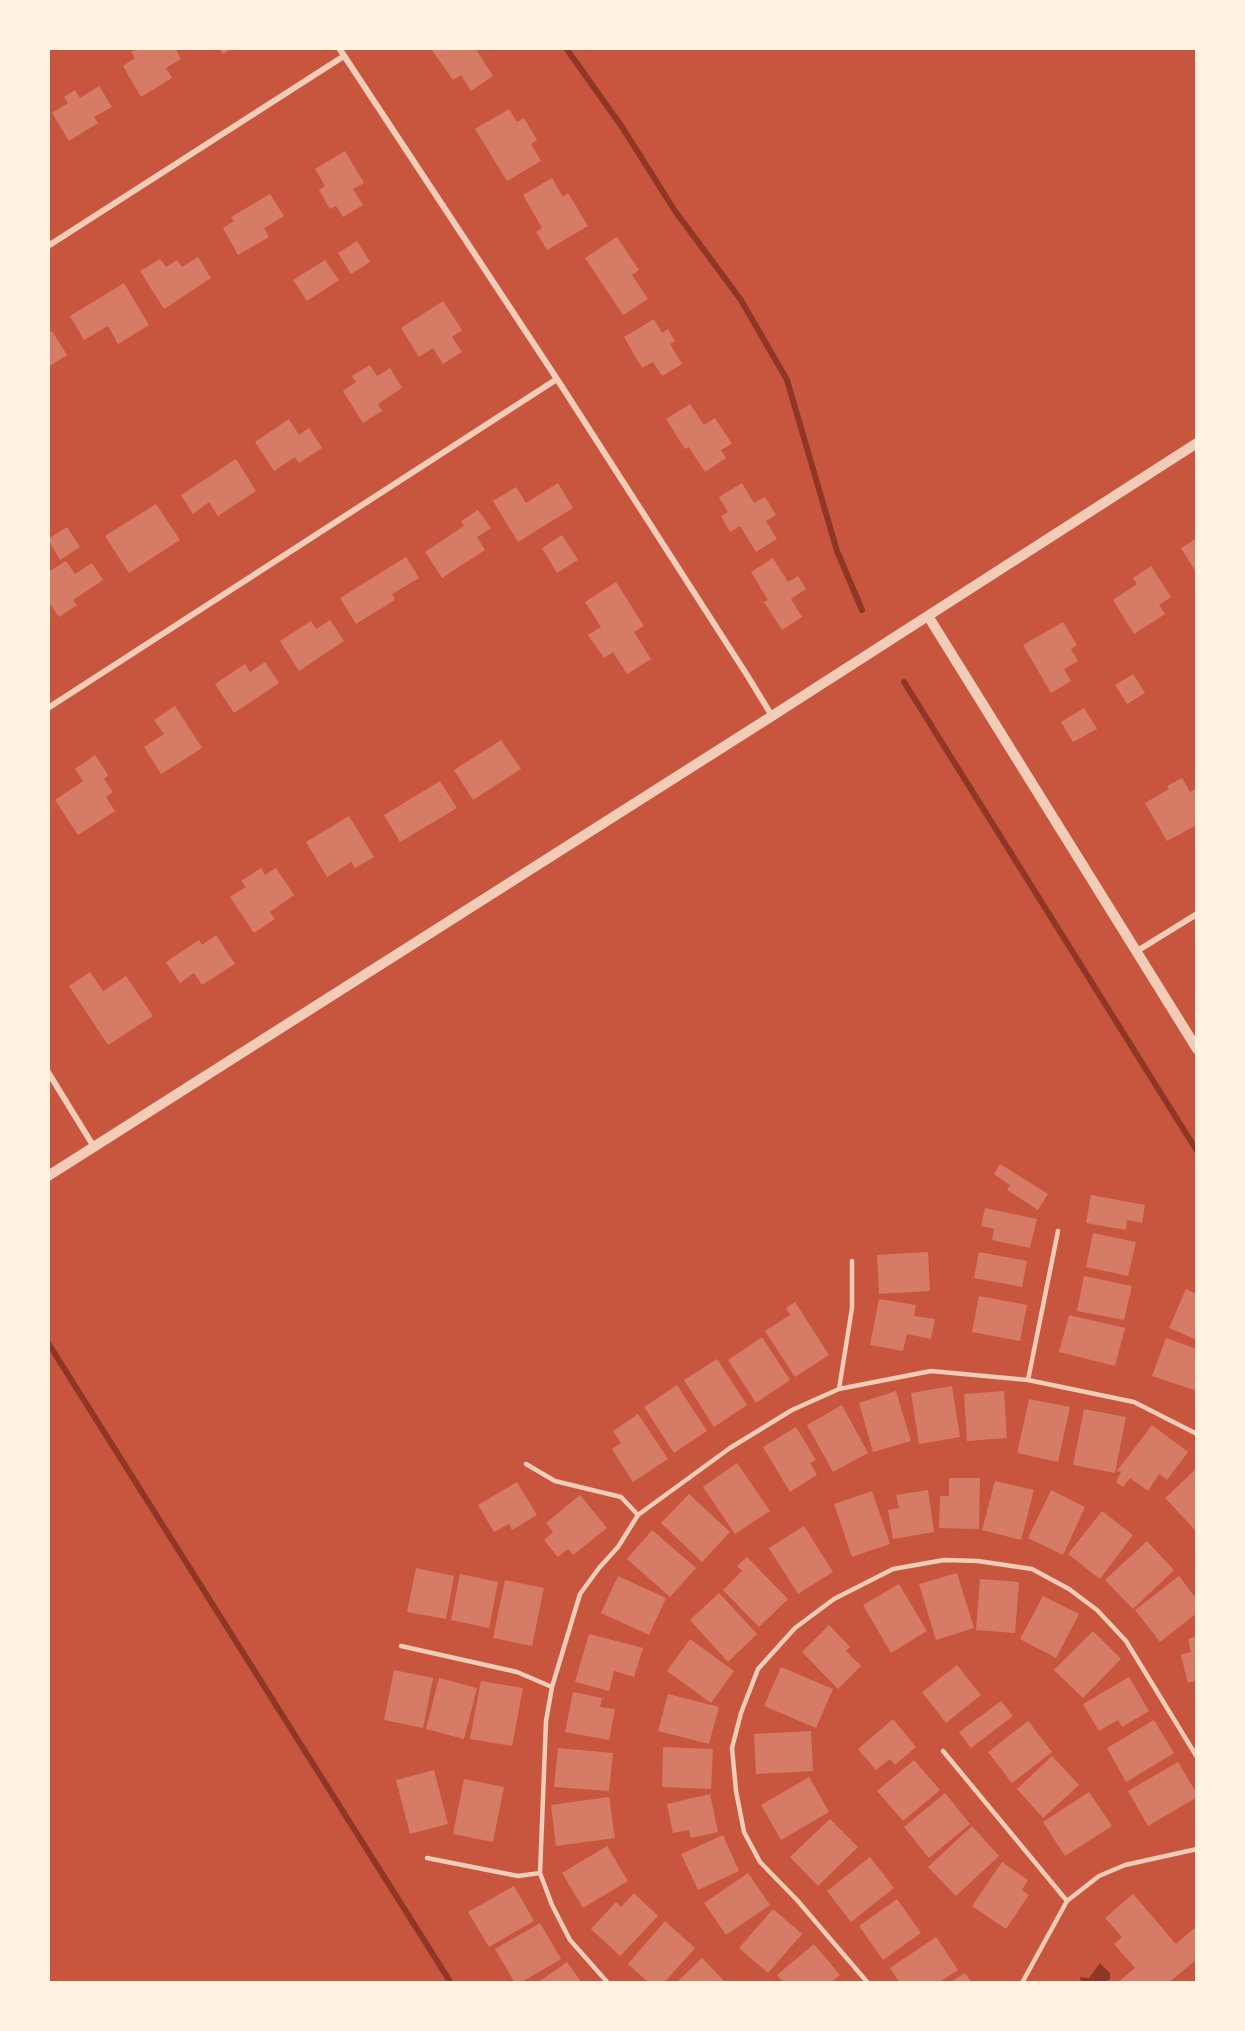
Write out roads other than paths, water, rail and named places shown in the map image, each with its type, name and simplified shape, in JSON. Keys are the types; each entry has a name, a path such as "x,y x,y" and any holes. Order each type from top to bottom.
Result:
{"street":[{"path":"339,48 557,379 772,716"},
{"path":"48,246 344,56"},
{"path":"48,708 557,379"},
{"path":"48,1176 1197,443"},
{"path":"928,616 1197,1049"},
{"path":"1137,951 1197,914"},
{"path":"48,1072 94,1147"}],"lane":[{"path":"1028,1380 1058,1231"},
{"path":"839,1389 852,1308 852,1261"},
{"path":"608,1983 570,1940 552,1905 540,1874 546,1721 552,1687 580,1594 618,1547 638,1515 730,1448 792,1410 839,1389 931,1371 1028,1380 1134,1402 1197,1434"},
{"path":"526,1464 555,1481 621,1497 638,1515"},
{"path":"868,1983 797,1900 760,1862 744,1832 736,1791 732,1748 741,1713 758,1669 795,1628 834,1599 893,1569 944,1560 978,1561 1032,1569 1069,1588 1097,1610 1126,1641 1197,1757"},
{"path":"401,1646 517,1672 552,1687"},
{"path":"943,1751 1067,1901"},
{"path":"1022,1983 1067,1901 1099,1876 1125,1865 1197,1849"},
{"path":"427,1858 518,1876 540,1874"}],"waterway":[{"path":"566,48 622,127 675,211 741,300 787,380 837,551 862,610"},
{"path":"904,682 1197,1151"},
{"path":"48,1343 451,1983"}]}
